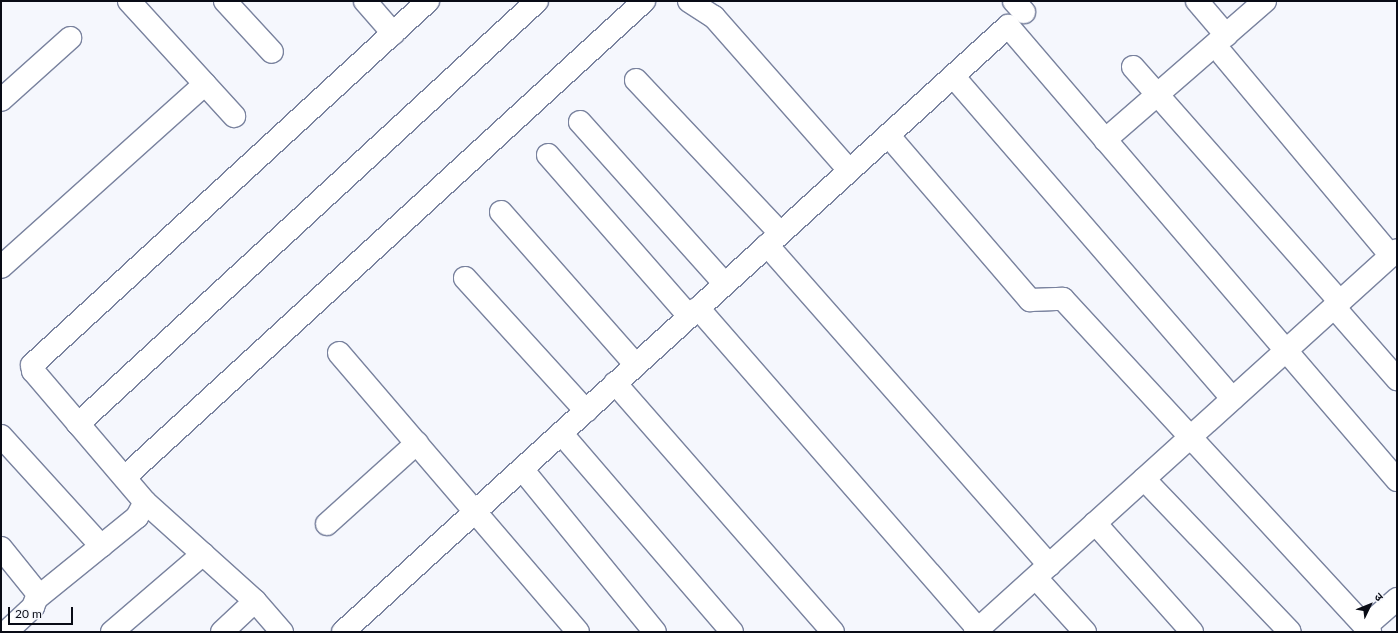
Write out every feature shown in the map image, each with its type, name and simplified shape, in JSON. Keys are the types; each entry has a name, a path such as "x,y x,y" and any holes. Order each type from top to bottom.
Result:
{"street":[{"path":"130,1 234,116"},
{"path":"225,1 272,52"},
{"path":"365,1 393,33"},
{"path":"282,632 255,601 145,502 126,476 78,424 33,371 35,362 428,1"},
{"path":"78,424 537,1"},
{"path":"126,476 644,1"},
{"path":"689,1 714,17 849,170"},
{"path":"548,155 693,312 977,631 1394,253 1224,45 1197,1"},
{"path":"1105,140 1224,45 1265,1"},
{"path":"343,632 1008,26 1397,480"},
{"path":"1,100 70,38"},
{"path":"1133,67 1337,305 1397,379"},
{"path":"953,76 1233,399"},
{"path":"636,80 774,239 1043,571 1085,632"},
{"path":"1,267 205,84"},
{"path":"580,122 725,284"},
{"path":"888,135 1030,300 1063,299 1367,629 1397,599"},
{"path":"501,212 636,365"},
{"path":"465,278 586,411"},
{"path":"339,352 578,632"},
{"path":"615,383 833,632"},
{"path":"561,433 732,632"},
{"path":"1,436 101,546"},
{"path":"327,524 417,443"},
{"path":"522,469 655,632"},
{"path":"1144,479 1290,632"},
{"path":"6,632 37,598 137,517 145,502"},
{"path":"1095,523 1192,632"},
{"path":"1,548 35,588 37,598"},
{"path":"112,632 203,554"},
{"path":"222,632 255,601"}]}
